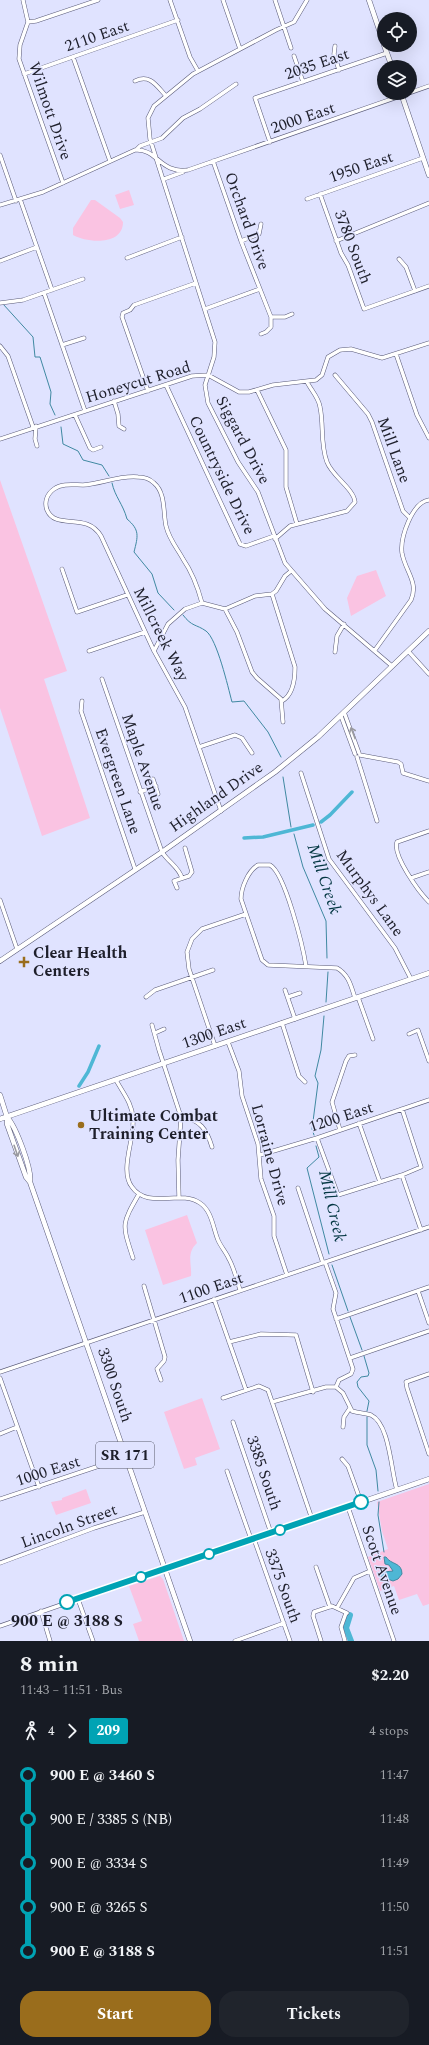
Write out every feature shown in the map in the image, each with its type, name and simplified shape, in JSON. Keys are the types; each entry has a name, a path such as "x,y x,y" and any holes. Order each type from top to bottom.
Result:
{"main road":[{"path":"369,0 377,24"},
{"path":"387,53 390,60"},
{"path":"403,100 429,175"},
{"name":"Highland Drive","path":"0,961 162,852 275,772 343,714 429,631"},
{"name":"1300 East","path":"0,1119 429,973"},
{"name":"3300 South","path":"0,1095 7,1117 12,1122 31,1175 30,1182 190,1641"},
{"path":"165,1569 429,1479"}],"street":[{"name":"Wilmott Drive","path":"23,0 28,22 19,52 24,74 63,183"},
{"path":"28,22 36,21 98,0"},
{"path":"170,0 190,57 198,71"},
{"path":"223,0 240,49"},
{"path":"275,0 291,48"},
{"name":"Siggard Drive","path":"307,0 296,21 198,71 166,96 153,108 149,116 150,142 164,180 205,309 215,346 214,357 205,390 208,403 238,462 258,492 282,557 292,571 326,609 392,666"},
{"name":"2110 East","path":"24,74 178,20"},
{"path":"335,46 334,54 339,70"},
{"name":"2035 East","path":"270,142 255,98 387,53"},
{"path":"294,56 303,82"},
{"path":"73,57 110,161"},
{"path":"135,81 146,78 151,79 166,96"},
{"path":"0,205 16,201 63,183 150,142 162,138 182,118 200,109 236,84"},
{"name":"2000 East","path":"417,90 429,86"},
{"name":"2000 East","path":"164,180 185,170 270,142 387,100"},
{"name":"2000 East","path":"135,150 148,152 169,169 185,170"},
{"path":"0,155 16,201"},
{"name":"1950 East","path":"307,199 423,158"},
{"name":"Orchard Drive","path":"213,161 241,241 271,317"},
{"name":"3780 South","path":"320,194 336,240 348,265 364,309 415,291"},
{"path":"20,199 52,290"},
{"path":"336,240 429,203"},
{"path":"241,241 259,234 261,224"},
{"path":"127,258 182,237"},
{"path":"0,261 37,247"},
{"path":"399,259 406,267 415,291 429,286"},
{"path":"0,303 23,300 84,279"},
{"path":"148,391 122,317 123,313 130,310 134,305 196,283"},
{"path":"205,309 260,289"},
{"path":"44,293 85,411"},
{"path":"261,334 266,332 271,327 271,317 285,317 292,314"},
{"path":"62,345 84,338"},
{"path":"274,537 287,528 297,524 347,511 354,502 353,495 332,472 326,461 323,451 320,406 307,382 314,381 320,377 328,357 340,350 351,350 378,358 396,354 429,343"},
{"path":"0,346 8,356 35,427 35,439 37,446"},
{"path":"396,354 417,415 429,438"},
{"name":"Honeycut Road","path":"0,439 192,376 208,375 216,377 239,392 245,393 277,384 307,382"},
{"name":"Mill Lane","path":"335,375 368,414 401,507 405,514 410,518"},
{"name":"Countryside Drive","path":"166,385 240,544 246,546 274,537"},
{"path":"257,390 285,444 288,457 285,480 287,494 297,524"},
{"path":"114,401 118,414 119,426 124,429"},
{"path":"75,415 90,448 93,450 101,447"},
{"name":"Millcreek Way","path":"202,603 189,569 169,535 162,496 153,482 136,476 85,485 65,485 57,487 50,492 46,503 48,512 54,518 62,521 85,523 96,528 101,536 154,651 185,707 221,811"},
{"path":"375,650 414,593 414,581 402,550 410,518 419,505 429,500"},
{"path":"62,569 77,612 127,595"},
{"path":"154,651 172,618 186,609 202,603 225,609 255,596 272,594 276,591 285,576 292,571"},
{"path":"272,594 295,667 295,674 290,694 282,701"},
{"path":"225,609 237,632 252,672 282,701 283,722"},
{"path":"335,652 337,636 344,624"},
{"path":"89,651 145,632"},
{"path":"408,651 429,674"},
{"name":"Maple Avenue","path":"102,679 162,852"},
{"name":"Evergreen Lane","path":"82,701 80,710 135,869"},
{"path":"343,714 358,755 377,821"},
{"path":"199,747 236,735 242,738 252,753"},
{"path":"358,755 398,762 401,764 403,773 429,781"},
{"name":"Murphys Lane","path":"301,773 329,859 399,954 411,979"},
{"path":"153,779 158,794"},
{"path":"140,792 156,786"},
{"path":"429,831 397,842 396,847 402,863 429,902"},
{"path":"177,888 174,881 190,875 192,872 185,848"},
{"path":"162,852 169,863 178,868 182,878"},
{"path":"306,966 296,922 278,872 270,865 261,864 251,871 241,893 246,914 260,956 264,962 268,964 306,966 329,966 345,972 373,1039"},
{"path":"411,878 429,872"},
{"path":"0,900 17,949"},
{"path":"215,1046 192,977 187,956 190,943 195,935 206,927 246,914"},
{"path":"146,997 155,990 213,970"},
{"path":"285,990 295,1019"},
{"path":"288,997 300,993"},
{"path":"282,1023 299,1076 305,1082"},
{"path":"152,1025 163,1064 181,1117 178,1160 179,1198"},
{"path":"155,1032 164,1029"},
{"path":"409,1034 418,1030 429,1061"},
{"name":"Lorraine Drive","path":"228,1042 239,1072 242,1096 258,1144 261,1179 274,1216 274,1236 287,1275"},
{"path":"340,1130 332,1102 346,1061 349,1056 354,1055"},
{"path":"116,1080 128,1099 132,1114 133,1123 127,1174 130,1185 139,1194 148,1198 179,1198 195,1200 207,1209 219,1242 231,1264 240,1290"},
{"name":"1200 East","path":"260,1155 317,1138 429,1100"},
{"path":"317,1138 338,1195 402,1175 421,1167 402,1109"},
{"path":"181,1117 193,1120 205,1129 212,1147"},
{"path":"359,1123 380,1182"},
{"path":"402,1175 421,1230"},
{"path":"298,1188 336,1293 333,1306 353,1371 351,1374 339,1380 336,1387"},
{"path":"133,1258 124,1232 124,1224 126,1216 139,1194"},
{"name":"1100 East","path":"0,1372 429,1227"},
{"path":"144,1286 165,1358 157,1369 161,1380"},
{"path":"336,1319 429,1287"},
{"path":"418,1291 429,1323"},
{"path":"214,1299 246,1390"},
{"path":"350,1358 429,1331"},
{"path":"229,1342 255,1334 296,1335 313,1392"},
{"path":"429,1374 406,1382 406,1388 429,1454"},
{"path":"0,1378 38,1487"},
{"path":"223,1398 259,1386 264,1386 268,1390 312,1519"},
{"path":"272,1402 313,1392 326,1387 336,1387 343,1393 350,1408 373,1417 380,1427 390,1454 393,1478 397,1490"},
{"path":"343,1427 344,1417 350,1408"},
{"name":"3385 South","path":"234,1422 271,1533"},
{"path":"0,1434 17,1427"},
{"name":"1000 East","path":"0,1499 126,1457"},
{"path":"342,1459 348,1466 361,1502"},
{"name":"3375 South","path":"227,1471 290,1641"},
{"name":"Scott Avenue","path":"348,1507 394,1641"},
{"name":"Lincoln Street","path":"0,1562 94,1528 145,1512"},
{"path":"316,1567 330,1606"},
{"path":"0,1626 165,1569"},
{"path":"337,1608 353,1580 370,1571"},
{"path":"78,1599 93,1641"},
{"path":"321,1641 313,1615 314,1612 330,1606 346,1613 341,1627 345,1641"},
{"path":"41,1611 50,1641"},
{"path":"235,1641 284,1623"}],"shaded area":[{"path":"129,190 134,205 120,209 115,195"},
{"path":"91,200 95,200 120,218 123,222 121,230 111,239 95,241 79,238 73,235 73,228"},
{"path":"0,480 67,671 44,679 90,818 42,836 0,708"},
{"path":"376,570 386,596 351,616 347,598 357,576"},
{"path":"187,1215 197,1243 192,1251 190,1259 191,1276 163,1285 145,1230"},
{"path":"202,1398 220,1449 195,1458 197,1465 184,1469 164,1412"},
{"path":"429,1484 429,1604 423,1606 417,1594 399,1600 394,1586 380,1591 368,1557 388,1549 382,1531 377,1502"},
{"path":"86,1489 91,1503 56,1515 51,1502 62,1500 62,1498"},
{"path":"160,1576 163,1579 184,1641 139,1641 133,1624 142,1621 129,1586"}],"water":[{"path":"384,1557 398,1565 402,1570 402,1574 398,1579 393,1581 380,1576 384,1572 393,1571 389,1565 385,1564"}],"waterway":[{"name":"Mill Creek","path":"3,304 33,337 35,357 40,357 51,392 50,404 55,415"},
{"name":"Mill Creek","path":"61,427 63,444 78,451 83,460 102,465 109,476"},
{"name":"Mill Creek","path":"112,483 127,519 136,530 137,537 134,552 152,574 158,593 174,610"},
{"name":"Mill Creek","path":"183,615 189,622 203,629 210,636 222,664 232,702 244,701 268,732 281,757"},
{"name":"Mill Creek","path":"283,777 291,827"},
{"path":"321,822 330,815 352,792"},
{"path":"244,838 263,837 313,825"},
{"name":"Mill Creek","path":"294,834 303,867 326,921 327,958"},
{"name":"Mill Creek","path":"326,1002 328,972"},
{"name":"Mill Creek","path":"314,1135 312,1129 318,1083 315,1076 321,1050 324,1016"},
{"path":"79,1086 88,1072 99,1046"},
{"name":"Mill Creek","path":"316,1146 319,1157 307,1168 329,1254"},
{"name":"Mill Creek","path":"332,1265 348,1311"},
{"name":"Mill Creek","path":"350,1317 362,1350"},
{"name":"Mill Creek","path":"364,1356 369,1373 368,1376 361,1377 357,1382 358,1387 369,1401 367,1411"},
{"name":"Mill Creek","path":"367,1417 367,1445 376,1470 378,1491"},
{"name":"Mill Creek","path":"379,1502 378,1515 384,1552"},
{"name":"Mill Creek","path":"350,1615 346,1628 351,1641"}],"bus line":[{"name":"209","path":"67,1602 361,1502"}],"place":[{"name":"Clear Health Centers","path":"24,962"},
{"name":"Ultimate Combat Training Center","path":"81,1125"},
{"name":"900 E @ 3188 S","path":"67,1602"}]}
